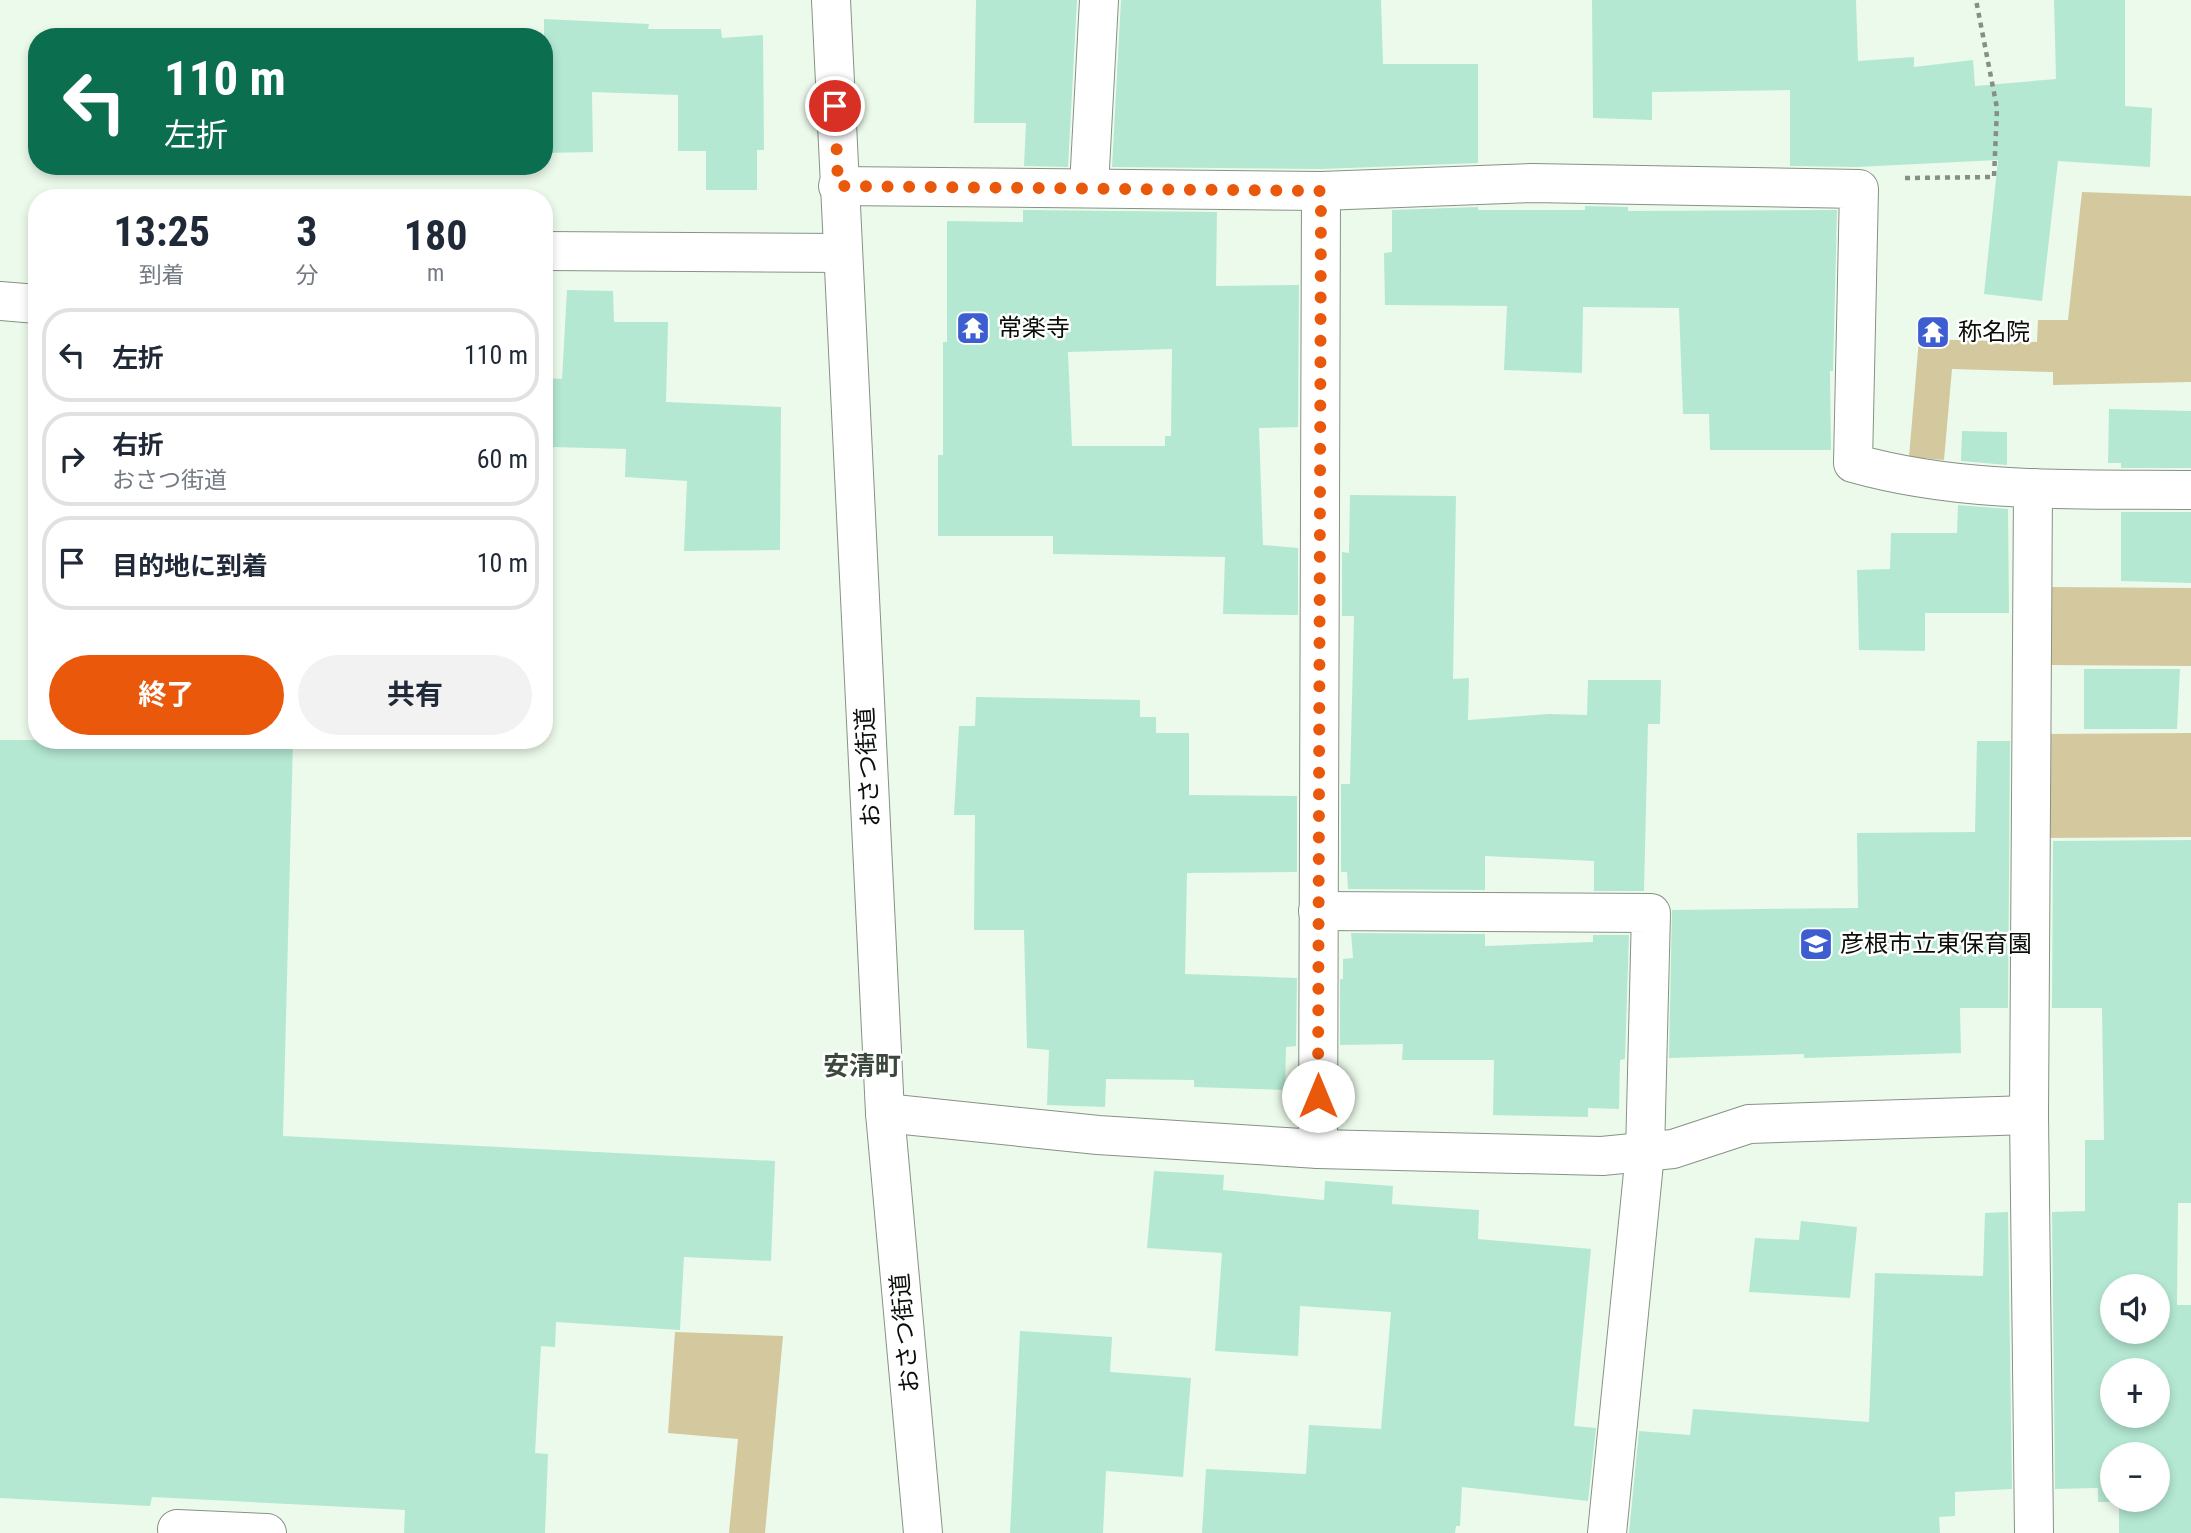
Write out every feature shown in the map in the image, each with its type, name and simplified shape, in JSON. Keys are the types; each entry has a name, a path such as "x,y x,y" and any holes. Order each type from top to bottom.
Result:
{"street":[{"name":"おさつ街道","path":"831,0 885,1113 923,1533"},
{"path":"1089,187 1099,0"},
{"path":"838,186 1321,191 1532,183 1859,189 1853,463 1897,476 2033,488 2191,490"},
{"path":"1318,1149 1321,191"},
{"path":"553,251 843,253"},
{"path":"0,301 28,303"},
{"path":"2033,488 2029,1115 2034,1533"},
{"path":"1318,911 1651,913 1645,1153 1607,1533"},
{"path":"885,1113 1098,1135 1318,1149 1602,1156 1673,1149 1749,1124 2029,1115"},
{"path":"177,1529 267,1533"}],"path":[{"path":"1859,189 1881,178 1994,177 1997,108 1976,0"}],"shaded area":[{"path":"2082,192 2191,196 2191,382 2053,385 2053,372 1952,369 1944,460 1909,457 1919,339 2037,342 2038,320 2068,320"},
{"path":"2047,587 2191,588 2191,666 2049,665"},
{"path":"2191,733 2191,837 2047,838 2045,734"},
{"path":"675,1332 783,1336 765,1533 729,1533 738,1439 668,1433"}],"building":[{"path":"976,0 1077,0 1068,167 1024,166 1026,123 974,123"},
{"path":"1121,0 1381,0 1383,64 1478,64 1478,163 1321,169 1112,167"},
{"path":"1592,0 1856,0 1858,61 1914,57 1914,67 1973,60 1975,86 2056,79 2054,0 2125,0 2125,106 2152,108 2150,167 2058,161 2042,301 1984,294 1998,160 1857,167 1790,166 1790,90 1652,92 1652,120 1593,118"},
{"path":"544,19 649,24 648,29 721,29 722,38 763,35 764,150 757,150 757,190 706,190 706,151 678,151 678,95 592,92 593,152 553,153 553,28 544,28"},
{"path":"1585,206 1628,207 1628,211 1837,210 1833,371 1830,371 1831,450 1710,450 1709,414 1683,414 1679,308 1583,307 1582,373 1504,370 1507,306 1385,305 1384,253 1392,252 1392,210 1478,207 1478,210 1585,210"},
{"path":"1023,210 1217,212 1216,286 1299,285 1298,427 1259,428 1263,545 1298,548 1298,615 1223,614 1225,557 1053,554 1053,536 938,536 938,455 943,455 943,342 947,342 947,221 1023,222","holes":["1172,349 1171,436 1165,436 1165,446 1072,446 1068,352"]},
{"path":"567,290 613,291 614,322 668,322 666,402 781,407 780,550 684,551 687,481 625,477 626,449 553,447 553,378 562,379"},
{"path":"2109,409 2191,411 2191,468 2121,468 2121,463 2108,463"},
{"path":"1962,431 2007,432 2007,465 1961,461"},
{"path":"1350,495 1456,496 1453,679 1469,678 1468,720 1549,714 1587,715 1588,680 1661,680 1660,724 1648,724 1644,891 1594,891 1594,861 1485,856 1485,890 1348,889 1347,872 1341,872 1341,784 1350,784 1354,616 1342,616 1342,552 1349,553"},
{"path":"1958,505 2008,509 2009,613 1925,613 1925,651 1859,650 1857,570 1890,569 1891,533 1957,533"},
{"path":"2121,512 2191,512 2191,583 2121,581"},
{"path":"2084,669 2180,669 2177,729 2084,729"},
{"path":"976,697 1140,700 1140,717 1156,717 1156,733 1189,733 1189,795 1297,796 1297,872 1187,873 1185,974 1297,978 1296,1046 1286,1047 1285,1090 1194,1087 1194,1080 1106,1079 1105,1107 1047,1105 1049,1050 1027,1048 1024,930 974,930 975,815 954,815 959,726 975,726"},
{"path":"0,740 28,740 28,749 293,749 283,1136 775,1161 771,1261 684,1257 680,1330 556,1322 555,1347 541,1346 535,1453 548,1454 545,1533 404,1533 405,1510 152,1497 150,1506 0,1498"},
{"path":"1977,741 2010,741 2008,1008 1960,1008 1961,1053 1804,1058 1804,1054 1669,1058 1672,910 1858,908 1857,833 1975,832"},
{"path":"2191,840 2191,1203 2178,1203 2177,1305 2191,1305 2191,1533 2119,1533 2119,1512 2170,1512 2170,1442 2100,1442 2100,1502 2098,1488 2055,1489 2052,1212 2085,1211 2085,1140 2104,1140 2102,1008 2052,1008 2053,841"},
{"path":"1351,933 1485,934 1485,946 1593,942 1593,935 1629,935 1625,1059 1620,1060 1619,1109 1588,1108 1588,1117 1493,1115 1494,1060 1402,1060 1403,1044 1340,1045 1340,979 1343,979 1343,959 1353,958"},
{"path":"1154,1171 1224,1175 1223,1190 1324,1200 1325,1181 1393,1186 1392,1204 1479,1210 1478,1239 1591,1249 1574,1426 1596,1428 1588,1501 1462,1487 1460,1526 1456,1526 1455,1533 1202,1533 1206,1469 1306,1474 1309,1425 1381,1429 1391,1312 1300,1306 1298,1356 1215,1351 1222,1253 1147,1248"},
{"path":"2008,1212 2012,1489 1955,1492 1955,1516 1939,1517 1940,1533 1629,1533 1639,1431 1690,1435 1693,1409 1869,1422 1875,1273 1983,1276 1985,1213"},
{"path":"1801,1221 1857,1227 1850,1298 1749,1292 1755,1238 1799,1240"},
{"path":"1020,1331 1112,1337 1110,1372 1191,1378 1183,1477 1106,1471 1103,1533 1010,1533"}],"place":[{"name":"常楽寺","path":"973,328"},
{"name":"称名院","path":"1933,332"},
{"name":"彦根市立東保育園","path":"1816,944"}],"district":[{"name":"安清町","path":"862,1066"}],"route":[{"path":"835,106 838,186 890,184 1321,191 1318,1096"}]}
